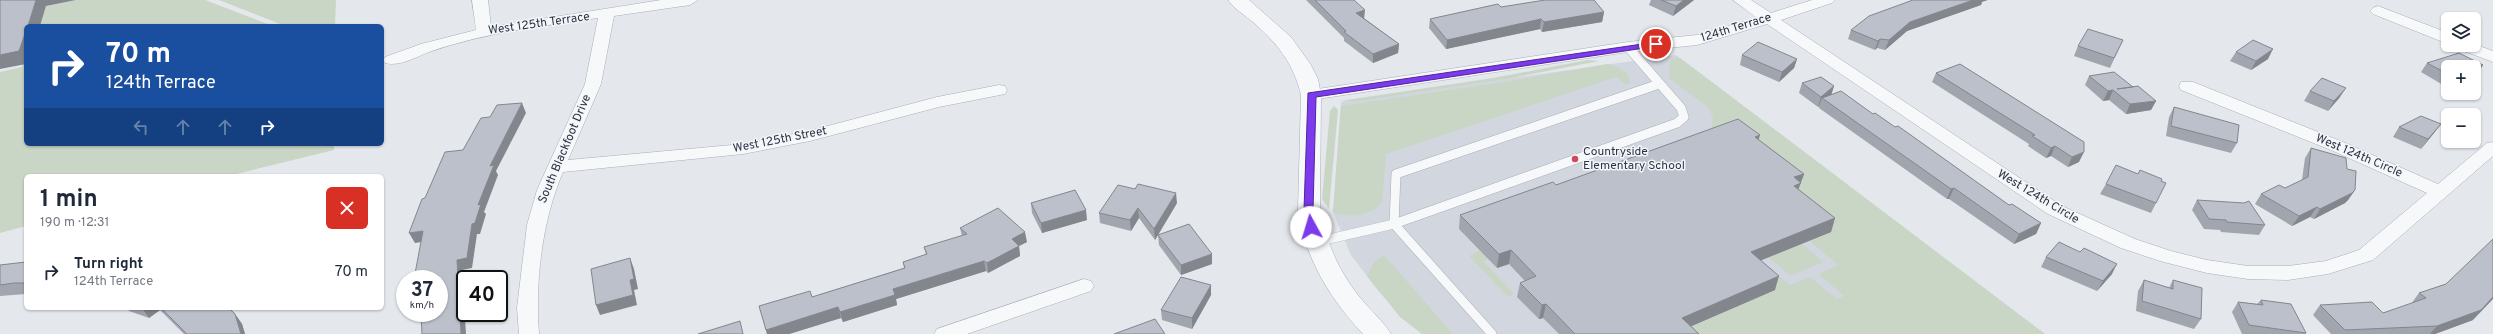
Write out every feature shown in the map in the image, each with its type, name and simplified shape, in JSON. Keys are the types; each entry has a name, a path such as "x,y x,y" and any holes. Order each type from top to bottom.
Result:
{"street":[{"path":"480,0 484,32"},
{"name":"West 125th Terrace","path":"391,60 446,40 484,32 608,14 690,0"},
{"path":"1237,0 1270,26 1297,55 1309,81 1311,95 1309,210 1315,242 1323,262 1348,300 1378,334"},
{"name":"West 124th Circle","path":"1741,0 2055,210 2108,236 2168,256 2244,271 2300,272 2326,268 2366,255 2493,147"},
{"name":"124th Terrace","path":"1311,95 1628,47 1697,40 1827,0"},
{"path":"2378,11 2441,36"},
{"name":"South Blackfoot Drive","path":"529,334 528,293 536,225 546,190 558,166 570,133 593,84 608,14"},
{"path":"2480,52 2493,57"},
{"name":"West 124th Circle","path":"2187,86 2337,146 2441,192"},
{"name":"West 125th Street","path":"558,166 743,149 810,136 937,102 999,90"},
{"path":"944,334 1084,286"}],"lane":[{"path":"1315,242 1394,224 1677,123 1684,117 1681,108 1628,47"},
{"path":"1492,334 1394,224 1396,174 1659,84"}],"shaded area":[{"name":"Countryside Elementary School","path":"1676,55 2045,334 1422,334 1379,292 1351,255 1333,212 1341,102"}],"green space":[{"path":"76,0 205,0 268,24 41,24 46,6"},
{"path":"219,0 336,0 335,24 280,24"},
{"path":"1672,58 1680,58 2045,334 1696,334 1689,327 1753,255 1790,285 1810,277 1837,299 1844,296 1819,274 1838,265 1809,240 1789,191 1799,187 1710,135 1713,118 1708,107 1669,78 1669,66"},
{"path":"1588,60 1599,61 1506,79 1359,101 1340,101 1493,78"},
{"path":"24,64 24,146 334,146 334,150 236,174 24,174 24,227 0,233 0,72 22,67"},
{"path":"1607,64 1622,70 1628,76 1630,84 1625,84 1616,77 1386,154 1382,202 1372,211 1359,215 1346,215 1333,212 1341,106 1510,81"},
{"path":"1334,106 1338,110 1329,209 1322,199 1330,111"},
{"path":"1801,243 1823,262 1791,276 1768,257"},
{"path":"1480,250 1488,259 1483,261 1514,294 1508,297 1469,256"},
{"path":"1384,255 1453,334 1422,334 1400,317 1367,276 1374,262"}],"building":[{"path":"0,0 36,0 29,24 24,24 24,37 19,51 0,55"},
{"path":"1315,0 1354,0 1365,10 1356,13 1399,44 1373,54 1344,32 1346,31"},
{"path":"1545,0 1594,0 1604,12 1544,22 1541,19 1447,40 1430,19 1498,4 1501,7"},
{"path":"1661,0 1684,0 1676,6"},
{"path":"1913,0 1973,0 1910,22 1889,40 1880,39 1878,41 1851,30 1869,16"},
{"path":"2088,29 2123,40 2114,58 2078,46"},
{"path":"2253,40 2273,49 2256,61 2236,52"},
{"path":"1758,42 1797,59 1782,72 1742,55"},
{"path":"2459,53 2473,60 2441,60 2441,70 2427,63"},
{"path":"1960,64 2084,142 2084,152 2072,157 2055,146 2051,148 2032,136 2035,135 1936,73"},
{"path":"2114,72 2133,87 2138,86 2156,101 2130,104 2113,90 2108,91 2089,76"},
{"path":"1821,77 1834,86 1821,97 1802,83"},
{"path":"2322,78 2346,88 2334,101 2310,91"},
{"path":"1841,91 1873,114 1875,113 1895,127 1898,126 2009,205 2012,204 2041,223 2019,234 1954,188 1951,189 1822,98"},
{"path":"522,103 490,166 494,165 478,205 481,204 475,223 472,224 467,258 457,260 456,322 460,322 461,334 422,334 421,322 448,322 448,270 416,270 423,231 409,233 422,199 425,198 445,152 463,150 481,118 490,117 497,105"},
{"path":"2174,107 2239,125 2237,143 2171,126"},
{"path":"2421,116 2441,124 2428,139 2399,127"},
{"path":"1738,119 1760,135 1755,137 1804,174 1794,177 1801,183 1794,186 1835,218 1751,252 1779,276 1682,318 1699,334 1575,334 1546,304 1542,305 1520,283 1536,276 1511,250 1499,254 1460,215 1553,182 1556,185"},
{"path":"2311,148 2346,158 2347,169 2356,171 2355,190 2352,193 2320,209 2317,207 2299,216 2261,194 2279,185 2285,188 2308,177"},
{"path":"2116,165 2138,174 2140,170 2162,179 2161,181 2166,183 2156,203 2106,184"},
{"path":"1138,184 1176,193 1154,229 1138,208 1130,220 1099,213 1118,185 1135,189"},
{"path":"1075,190 1086,210 1041,223 1031,203"},
{"path":"2197,200 2244,203 2249,201 2265,225 2209,219"},
{"path":"998,208 1025,232 1012,239 1019,246 987,263 984,261 893,289 895,295 840,312 838,307 766,330 759,306 810,291 812,297 905,268 903,262 927,254 924,247 967,234 960,228"},
{"path":"1189,224 1212,254 1181,265 1158,235"},
{"path":"2493,239 2493,297 2481,310 2437,326 2345,330 2320,305 2372,302 2383,313 2426,298 2419,293 2446,284"},
{"path":"2059,242 2080,252 2084,248 2117,264 2103,281 2046,257"},
{"path":"630,258 634,279 630,280 633,295 596,305 591,269"},
{"path":"24,262 24,283 0,285 0,265"},
{"path":"1181,277 1211,285 1192,318 1161,310"},
{"path":"2144,280 2173,289 2173,280 2202,288 2201,319 2142,301"},
{"path":"2261,300 2291,304 2306,333 2249,325 2238,302 2263,305"},
{"path":"163,310 231,310 235,314 241,334 187,334"},
{"path":"1155,319 1165,334 1114,334"},
{"path":"740,321 743,334 698,334"}],"place":[{"name":"Countryside Elementary School","path":"1575,159"}],"route":[{"path":"1311,227 1309,210 1309,138 1311,95 1656,44"}]}
